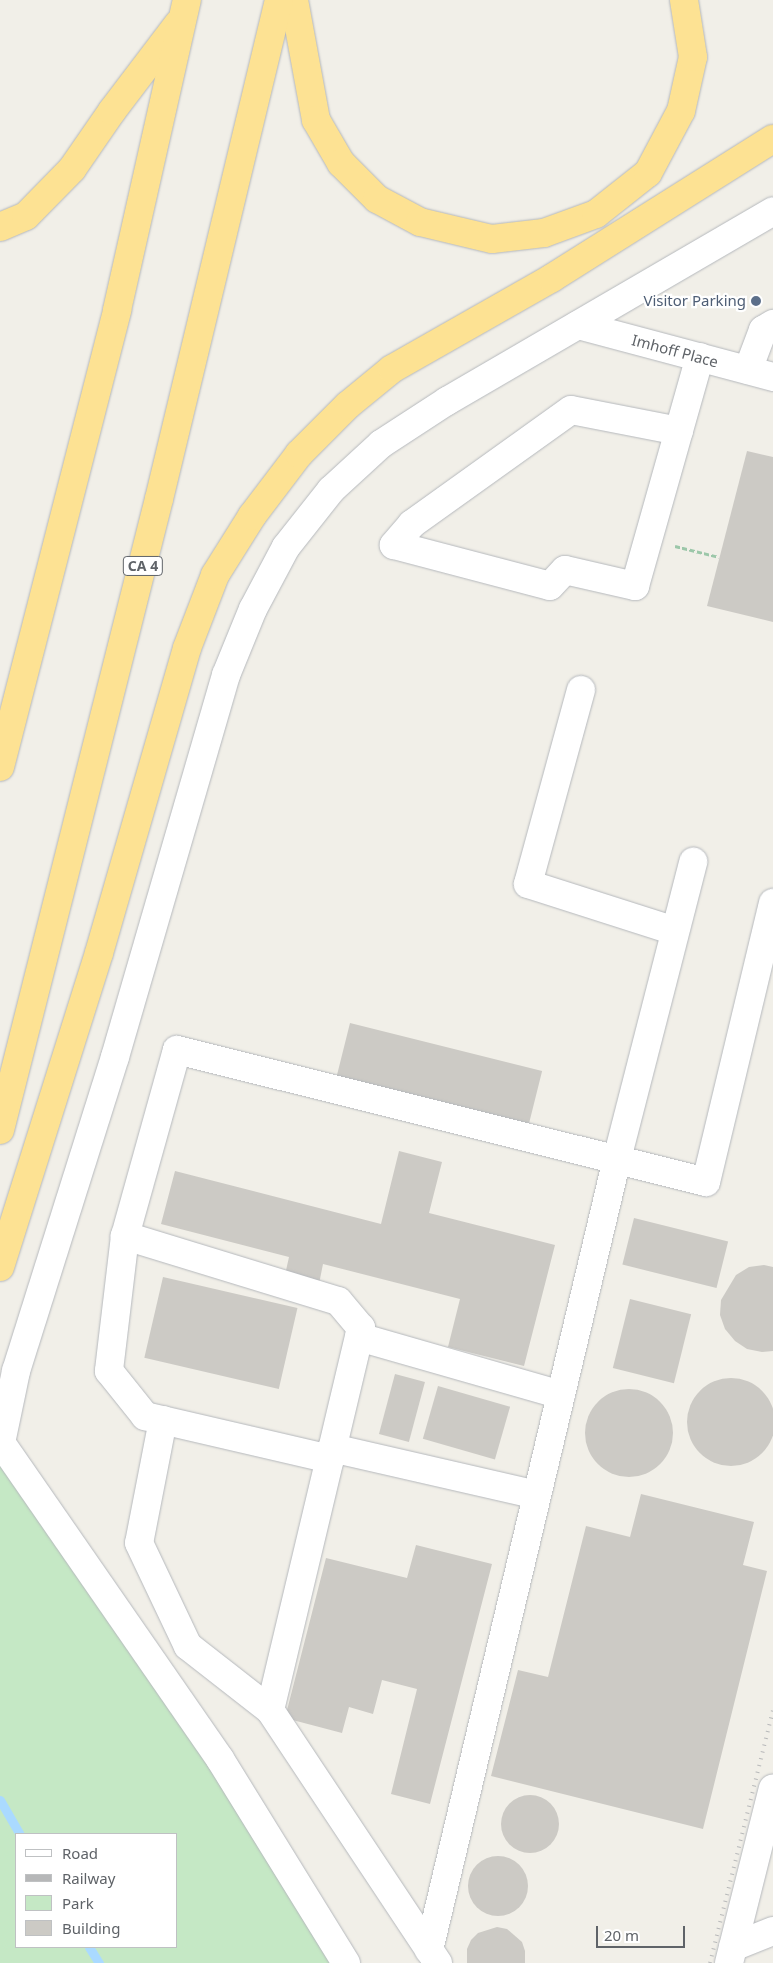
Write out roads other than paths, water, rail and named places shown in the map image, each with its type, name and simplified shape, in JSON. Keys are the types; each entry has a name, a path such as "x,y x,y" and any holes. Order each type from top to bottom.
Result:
{"highway":[{"name":"CA 4","path":"0,1130 159,499 279,0"},
{"path":"294,0 316,120 341,163 377,199 420,222 492,239 544,233 596,214 648,173 681,112 693,57 684,0"},
{"path":"0,227 26,216 72,169 185,8"},
{"path":"0,767 117,310 185,8"},
{"path":"0,1267 98,953 187,648 215,575 252,516 299,454 348,405 392,369 552,278 773,140"}],"street":[{"path":"346,1963 220,1759 1,1443 16,1371 115,1057 226,675 253,609 286,547 331,490 381,444 447,401 773,211"},
{"path":"760,374 763,330 773,324"},
{"name":"Imhoff Place","path":"578,325 760,374"},
{"path":"679,431 570,410 412,524 394,545 550,586 565,570 635,586 700,358"},
{"path":"581,690 528,884 676,931"},
{"path":"433,1956 537,1495 617,1159 693,862"},
{"path":"537,1495 145,1416 109,1371 126,1236 177,1050 706,1182 773,903"},
{"path":"126,1236 338,1300 361,1328 270,1710"},
{"path":"359,1336 561,1395"},
{"path":"163,1420 139,1543 188,1646 270,1710 433,1956"},
{"path":"731,1955 773,1788"},
{"path":"731,1955 773,1931"}],"waterway":[{"path":"0,1800 19,1833"},
{"path":"90,1948 99,1963"}],"railway":[{"path":"710,1963 773,1711"}],"place":[{"name":"Visitor Parking","path":"756,301"}]}
